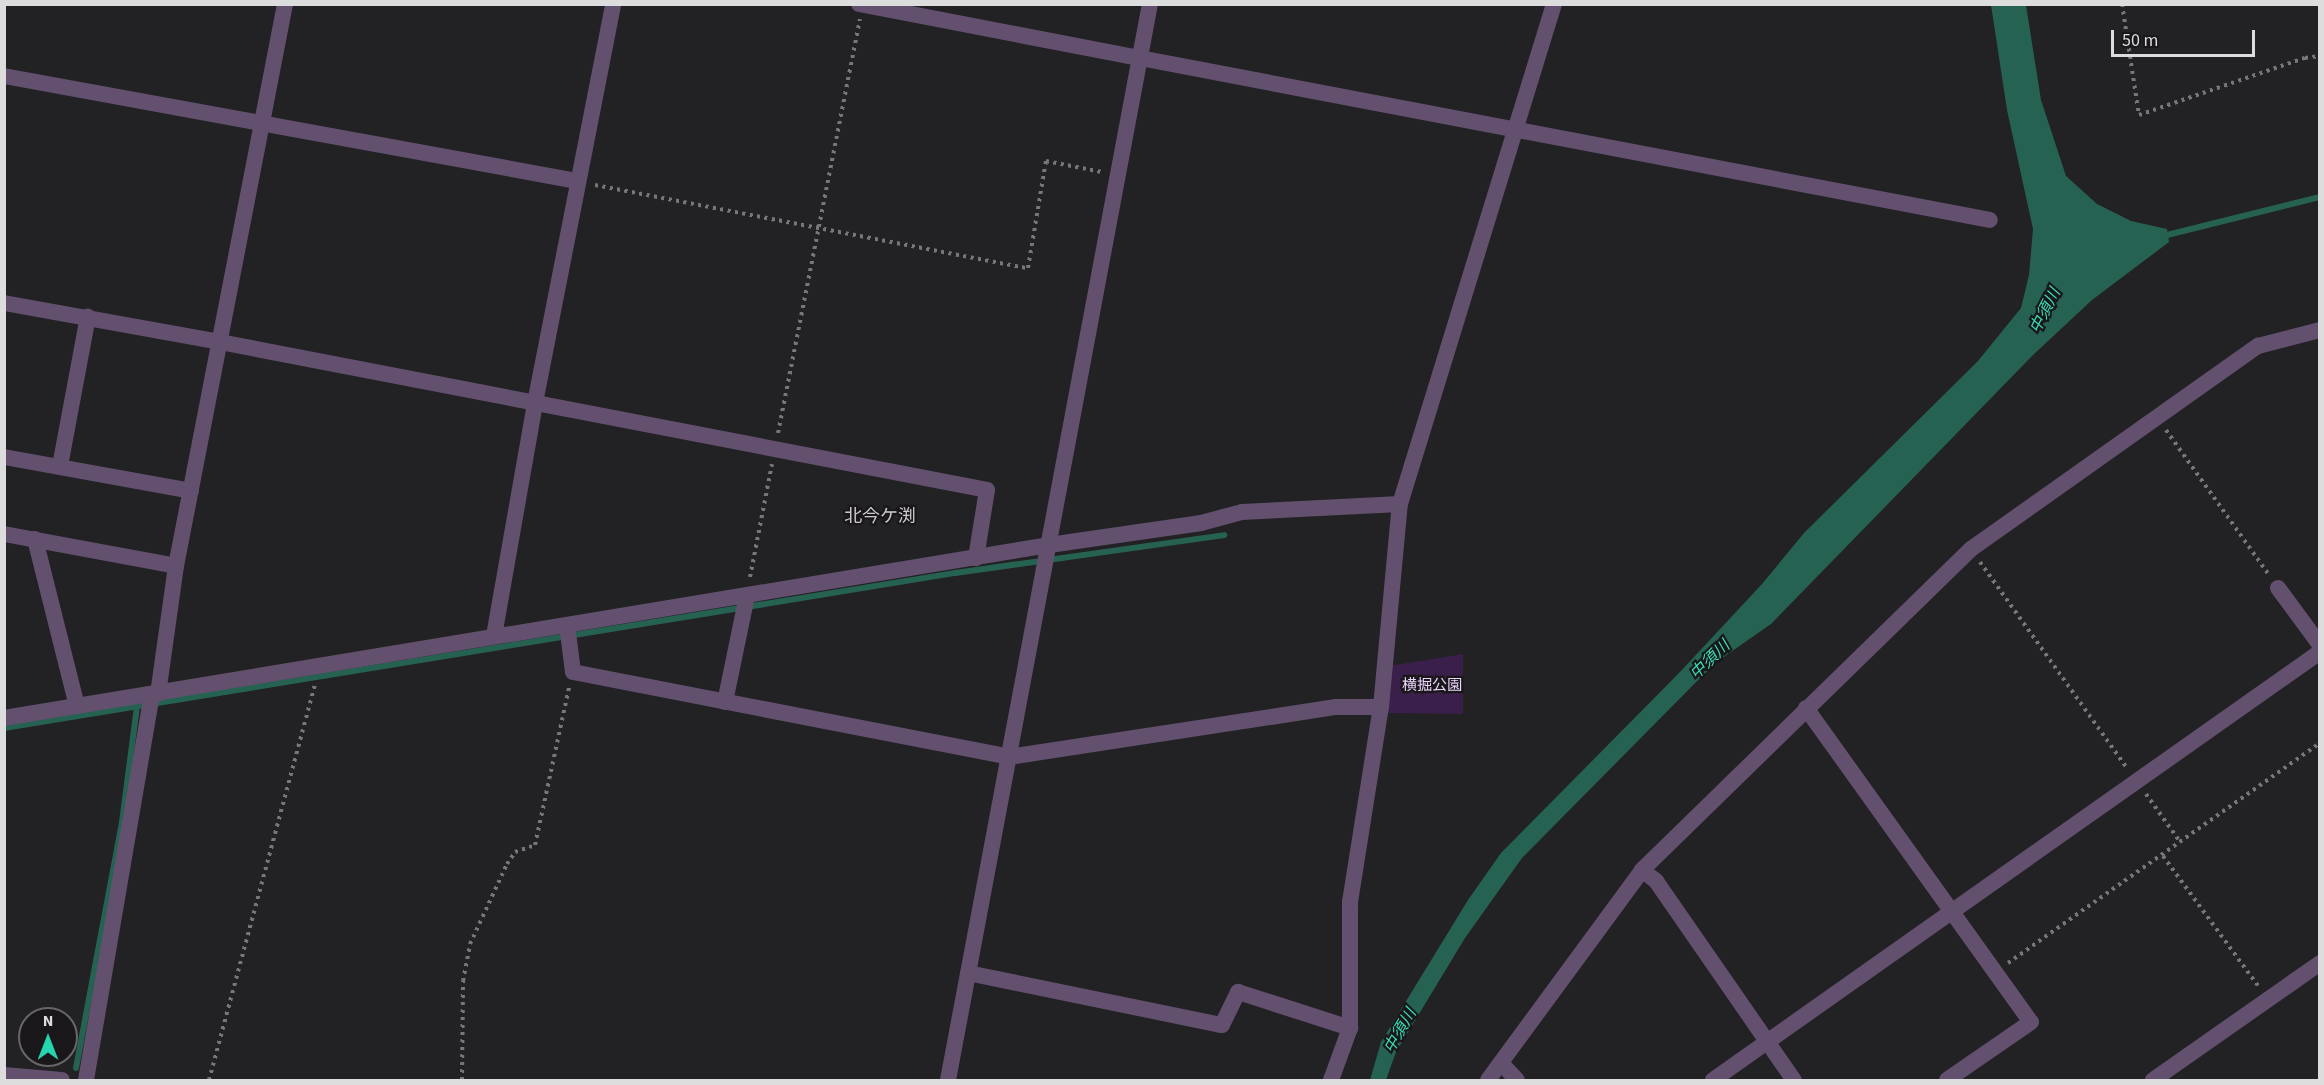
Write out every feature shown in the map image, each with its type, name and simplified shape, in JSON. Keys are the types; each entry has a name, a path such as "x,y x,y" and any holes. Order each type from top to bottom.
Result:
{"street":[{"path":"86,1080 176,566 264,123 285,4"},
{"path":"494,636 535,403 613,4"},
{"path":"948,1080 1150,4"},
{"path":"1331,1080 1350,1028 1350,902 1381,707 1400,504 1554,4"},
{"path":"861,5 1990,220"},
{"path":"4,76 577,181"},
{"path":"4,303 220,342 987,490 976,558"},
{"path":"60,466 88,317"},
{"path":"1488,1080 1642,870 1971,549 2258,346 2319,330"},
{"path":"4,457 191,491"},
{"path":"4,718 1049,545 1201,523 1242,512 1400,504"},
{"path":"4,534 176,566"},
{"path":"35,539 77,706"},
{"path":"2278,588 2319,645"},
{"path":"725,702 747,596"},
{"path":"567,625 573,672 1009,757 1336,707 1381,707"},
{"path":"1713,1080 2319,652"},
{"path":"1806,708 2031,1022 1947,1080"},
{"path":"1642,870 1656,881 1794,1080"},
{"path":"2153,1080 2319,963"},
{"path":"968,973 1222,1025 1238,992 1350,1028"},
{"path":"1501,1063 1517,1080"},
{"path":"4,1075 62,1080"}],"path":[{"path":"2122,4 2139,115 2305,58 2319,56"},
{"path":"747,596 861,5"},
{"path":"577,181 1028,268 1046,161 1118,175"},
{"path":"2157,417 2278,588"},
{"path":"1971,549 2181,843"},
{"path":"209,1080 321,665"},
{"path":"462,1080 463,981 470,944 507,864 515,852 535,845 573,672"},
{"path":"1995,972 2163,856 2319,743"},
{"path":"2163,856 2268,1000"}],"green space":[{"name":"横掘公園","path":"1463,654 1463,714 1387,713 1389,666"}],"water":[{"name":"中須川","path":"1991,5 2026,5 2041,100 2066,176 2097,204 2131,221 2167,229 2169,242 2092,300 2033,355 1771,624 1715,663 1522,858 1465,938 1396,1052 1386,1080 1370,1080 1381,1042 1468,900 1501,853 1680,672 1762,584 1804,533 1978,361 2021,308 2029,275 2033,229 2007,110"}],"waterway":[{"path":"2163,236 2320,197"},
{"path":"4,728 955,573 1224,535"},
{"path":"76,1068 122,822 137,706"}],"district":[{"name":"北今ケ渕","path":"880,517"}]}
